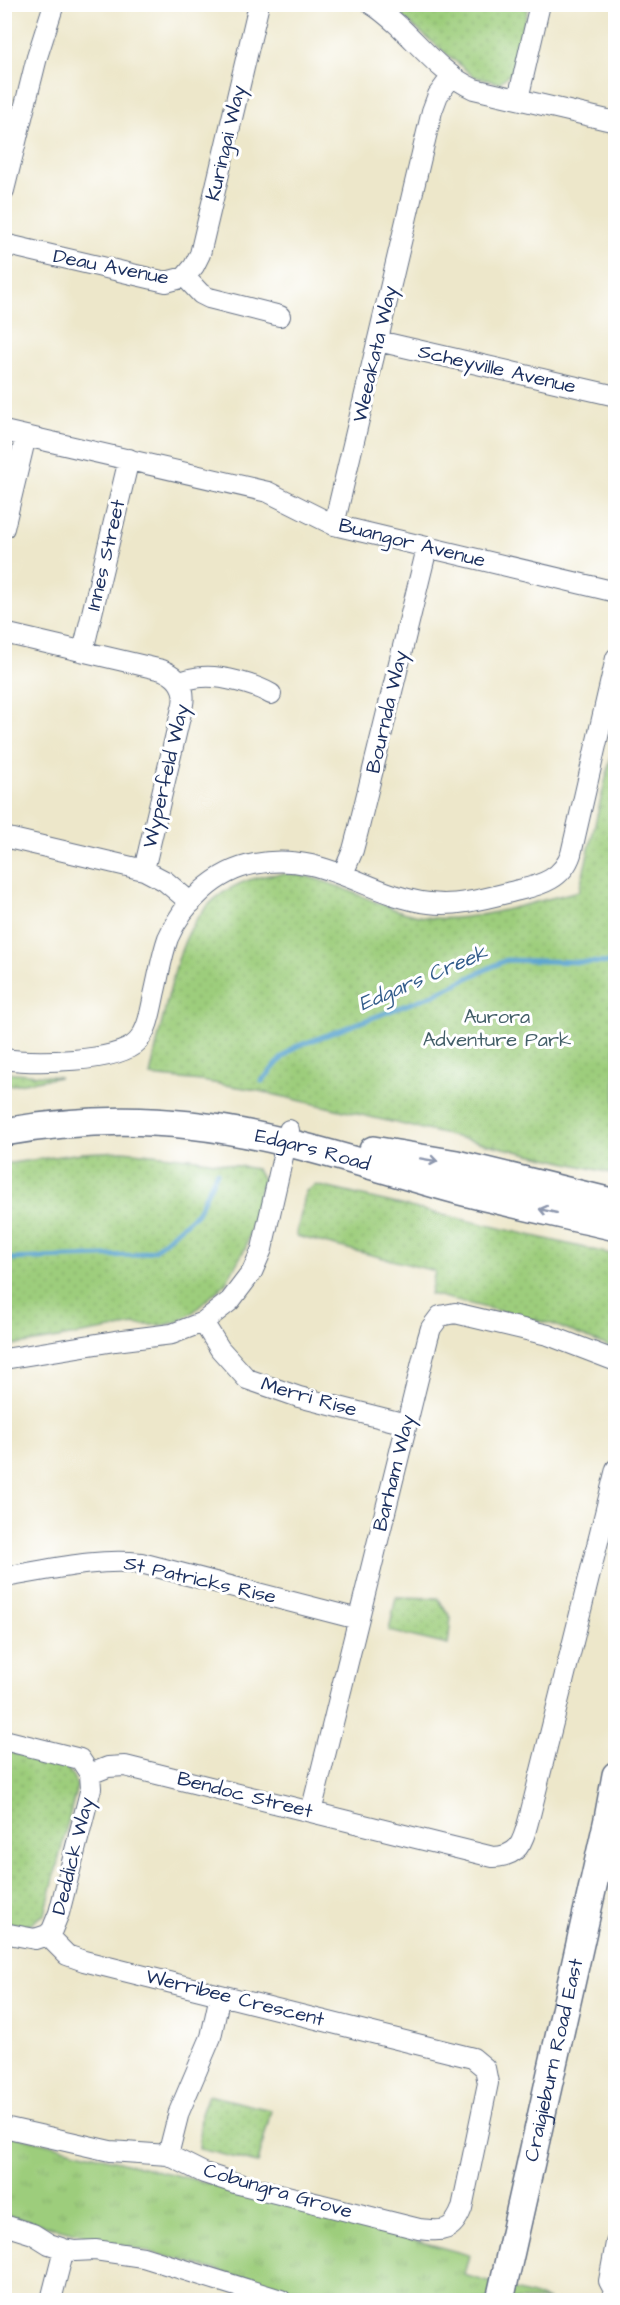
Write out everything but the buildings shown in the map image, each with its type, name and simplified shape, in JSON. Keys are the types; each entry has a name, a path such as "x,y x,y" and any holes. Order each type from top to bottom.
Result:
{"main road":[{"name":"Edgars Road","path":"4,1114 68,1108 155,1109 202,1114 288,1137 462,1191 615,1227"},
{"name":"Edgars Road","path":"4,1132 39,1126 103,1121 146,1122 288,1137 457,1164 615,1203"},
{"name":"Craigieburn Road East","path":"500,2301 612,1807 615,1775"}],"street":[{"path":"4,190 12,122 54,4"},
{"name":"Kuringai Way","path":"185,277 200,254 259,4"},
{"path":"371,4 394,11 452,76 474,89 615,122"},
{"path":"518,99 540,4"},
{"name":"Weeakata Way","path":"334,525 432,111 438,94 452,76"},
{"name":"Deau Avenue","path":"4,244 166,282 185,277 201,294 209,298 280,316"},
{"name":"Scheyville Avenue","path":"378,341 615,396"},
{"name":"Buangor Avenue","path":"4,431 268,492 334,525 615,592"},
{"path":"4,528 26,436"},
{"name":"Innes Street","path":"83,651 129,459"},
{"name":"Bournda Way","path":"343,874 353,850 427,548"},
{"name":"Wyperfeld Way","path":"4,633 162,670 179,682 184,694 183,704 144,870"},
{"path":"4,1059 34,1061 104,1057 127,1050 137,1042 144,1031 168,939 178,919 191,903 217,879 252,864 293,862 311,864 407,899 447,904 534,887 556,877 564,869 571,854 615,658"},
{"name":"Wyperfeld Way","path":"179,682 199,677 212,677 254,686 271,694"},
{"path":"4,837 144,870 165,881 191,903"},
{"path":"4,1359 172,1334 203,1322 230,1301 252,1272 262,1249 288,1137"},
{"name":"Barham Way","path":"311,1812 431,1328 440,1316 446,1313 470,1315 548,1335 615,1361"},
{"name":"Merri Rise","path":"203,1322 220,1349 247,1378 299,1397 406,1424"},
{"name":"Bendoc Street","path":"90,1774 108,1767 125,1766 493,1857 504,1857 513,1853 523,1839 615,1469"},
{"name":"St Patricks Rise","path":"4,1577 116,1560 141,1563 358,1619"},
{"path":"4,1740 80,1759 90,1774"},
{"name":"Deddick Way","path":"47,1935 52,1930 59,1913 91,1788 90,1774"},
{"path":"4,1933 35,1939 47,1935"},
{"name":"Werribee Crescent","path":"47,1935 60,1949 74,1958 473,2058 488,2074 486,2100 462,2208 458,2218 448,2229"},
{"path":"168,2156 179,2112 211,2037 220,1995"},
{"name":"Cobungra Grove","path":"4,2127 81,2146 122,2153 168,2156 204,2173 235,2183 419,2229 434,2231 448,2229"},
{"path":"4,2224 33,2234 49,2244 64,2249 75,2252 95,2250 143,2257 258,2297 281,2301"},
{"path":"615,2243 609,2280 615,2294"},
{"path":"51,2301 64,2249"}],"green space":[{"path":"401,5 529,5 512,72 499,83 473,76 398,13"},
{"name":"Aurora Adventure Park","path":"615,740 615,1174 250,1089 150,1076 172,981 183,945 201,913 229,889 264,876 288,874 304,876 327,882 416,916 432,918 486,914 579,891"},
{"path":"5,1072 60,1077 5,1086"},
{"path":"123,1151 191,1158 256,1169 263,1179 246,1247 225,1284 191,1314 178,1322 165,1325 135,1325 5,1347 5,1164 81,1153"},
{"path":"316,1185 615,1255 615,1349 552,1324 430,1294 435,1271 296,1236 306,1191"},
{"path":"396,1597 438,1598 451,1618 448,1645 389,1631"},
{"path":"4,1751 66,1764 77,1786 45,1914 25,1927 5,1922"},
{"path":"208,2095 271,2110 258,2163 199,2149 201,2114"},
{"path":"4,2133 200,2181 469,2255 464,2275 549,2300 316,2300 196,2264 5,2215"}],"waterway":[{"name":"Edgars Creek","path":"262,1081 295,1047 430,996 506,960 616,963"},
{"name":"Edgars Creek","path":"4,1259 134,1255 154,1250 197,1213 217,1172"}]}
